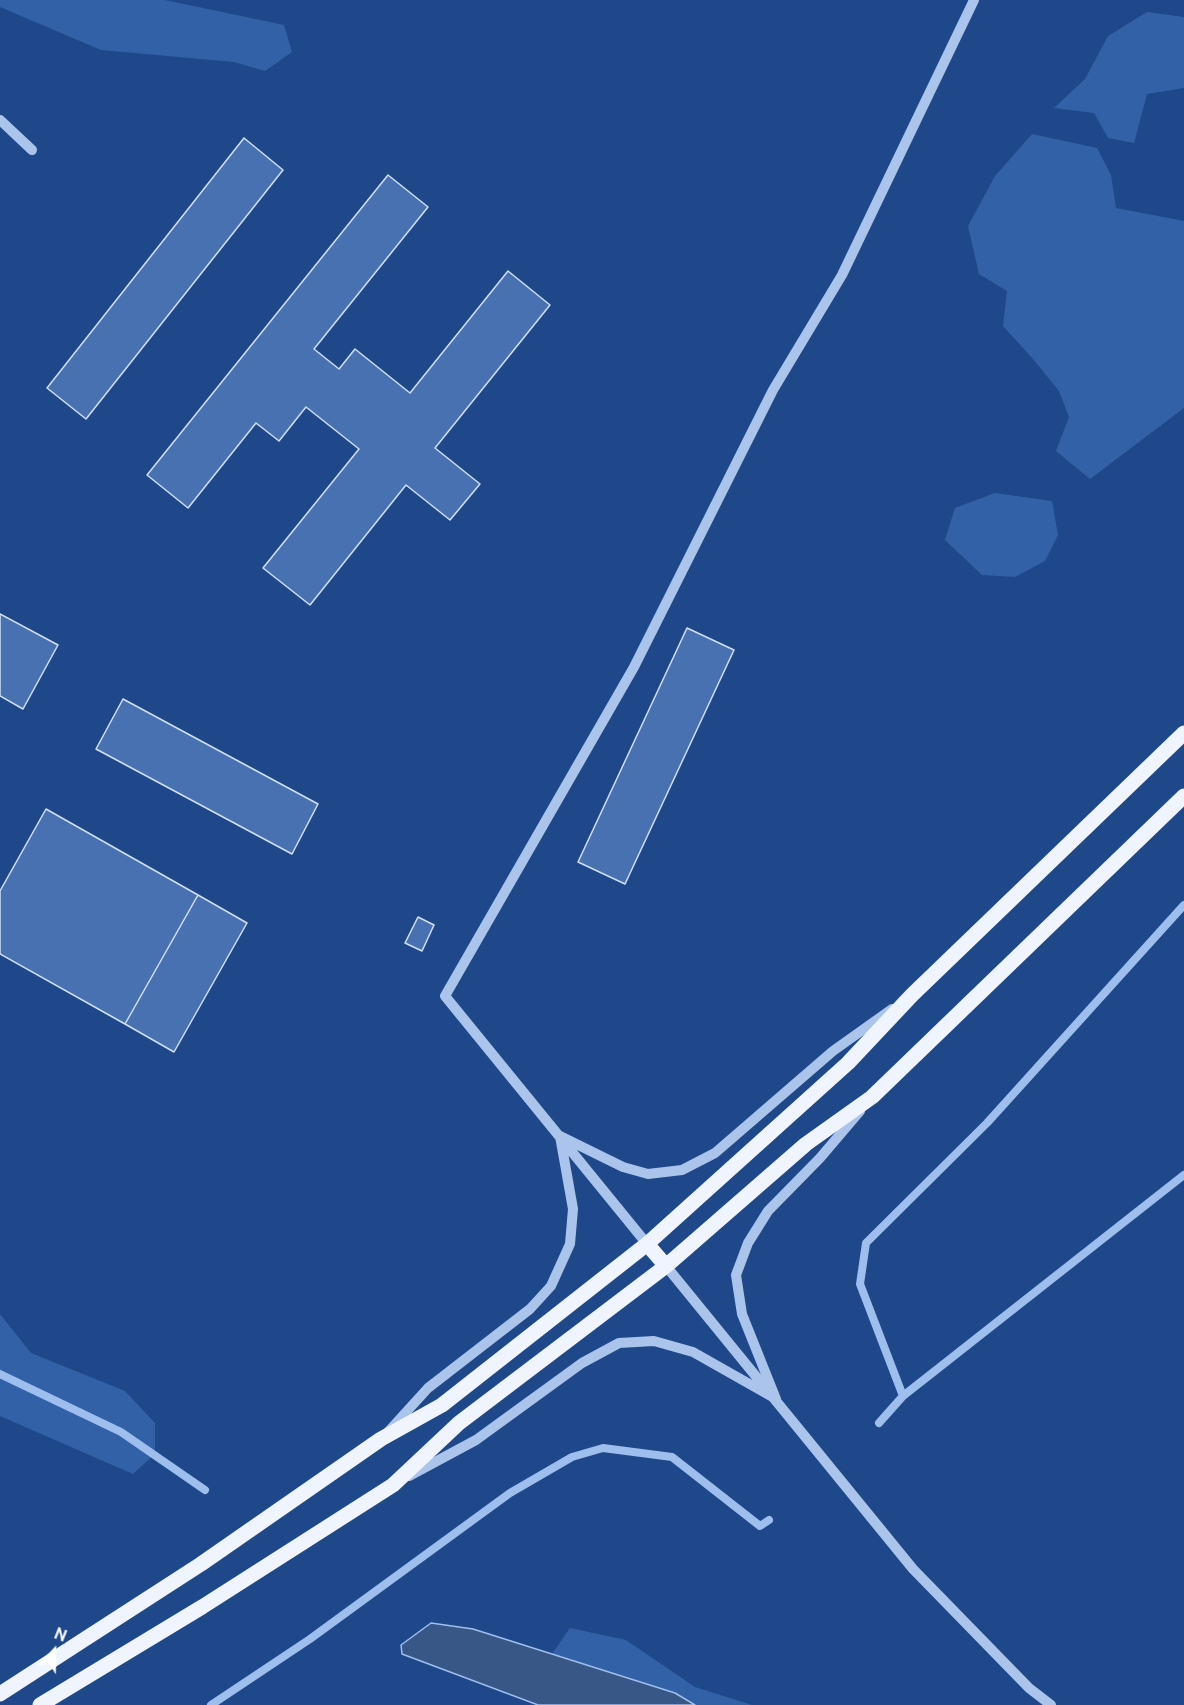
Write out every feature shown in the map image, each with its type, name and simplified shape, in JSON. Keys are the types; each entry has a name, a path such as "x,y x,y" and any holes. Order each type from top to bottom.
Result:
{"main road":[{"path":"0,1694 201,1564 381,1439 442,1405 647,1244 848,1063 912,995 1184,733"},
{"path":"40,1705 202,1607 393,1485 459,1423 666,1266 806,1144 872,1097 1184,796"},
{"path":"647,1244 666,1266"}],"street":[{"path":"647,1244 445,996 634,667 772,390 842,275 974,0"},
{"path":"0,120 32,150"},
{"path":"560,1137 623,1167 648,1174 682,1170 715,1153 833,1051 912,995"},
{"path":"776,1399 742,1314 736,1275 748,1243 768,1211 820,1158 872,1097"},
{"path":"381,1439 428,1388 530,1309 551,1286 570,1244 573,1209 560,1137"},
{"path":"666,1266 914,1569 1029,1688 1051,1705"},
{"path":"393,1485 476,1440 582,1363 619,1343 654,1341 693,1352 776,1399"}],"shaded area":[{"path":"0,0 165,0 284,25 292,52 265,71 234,62 101,50 0,7"},
{"path":"1147,12 1184,17 1184,88 1147,94 1134,143 1108,138 1094,113 1054,108 1085,79 1108,36"},
{"path":"1032,134 1097,148 1111,175 1116,208 1184,221 1184,408 1090,479 1056,451 1069,417 1059,391 1003,326 1007,291 979,274 968,226 995,176"},
{"path":"995,493 1052,501 1058,535 1045,561 1015,577 982,575 945,540 955,508"},
{"path":"0,1314 31,1353 125,1391 155,1423 155,1454 133,1474 0,1416"},
{"path":"431,1623 473,1629 675,1693 695,1705 538,1705 402,1654 401,1645"},
{"path":"570,1628 626,1640 695,1687 752,1705 695,1705 675,1693 552,1654"}],"building":[{"path":"244,138 283,170 86,419 47,388"},
{"path":"388,175 428,207 314,349 339,369 355,349 410,393 508,271 550,305 435,448 480,484 450,520 406,485 310,605 263,568 359,449 306,407 279,441 256,423 188,508 147,475"},
{"path":"0,614 58,645 23,709 0,696"},
{"path":"687,628 734,650 625,884 578,862"},
{"path":"123,699 318,804 292,854 96,749"},
{"path":"46,809 198,895 125,1024 0,954 0,891"},
{"path":"198,895 247,923 174,1052 125,1024"},
{"path":"418,917 434,925 422,951 405,943"}],"waterway":[{"path":"903,1396 860,1284 866,1243 987,1123 1184,905"},
{"path":"879,1423 903,1396 1184,1175"},
{"path":"0,1374 121,1432 205,1490"},
{"path":"211,1705 310,1639 510,1493 572,1457 603,1448 672,1457 760,1526 769,1520"}]}
